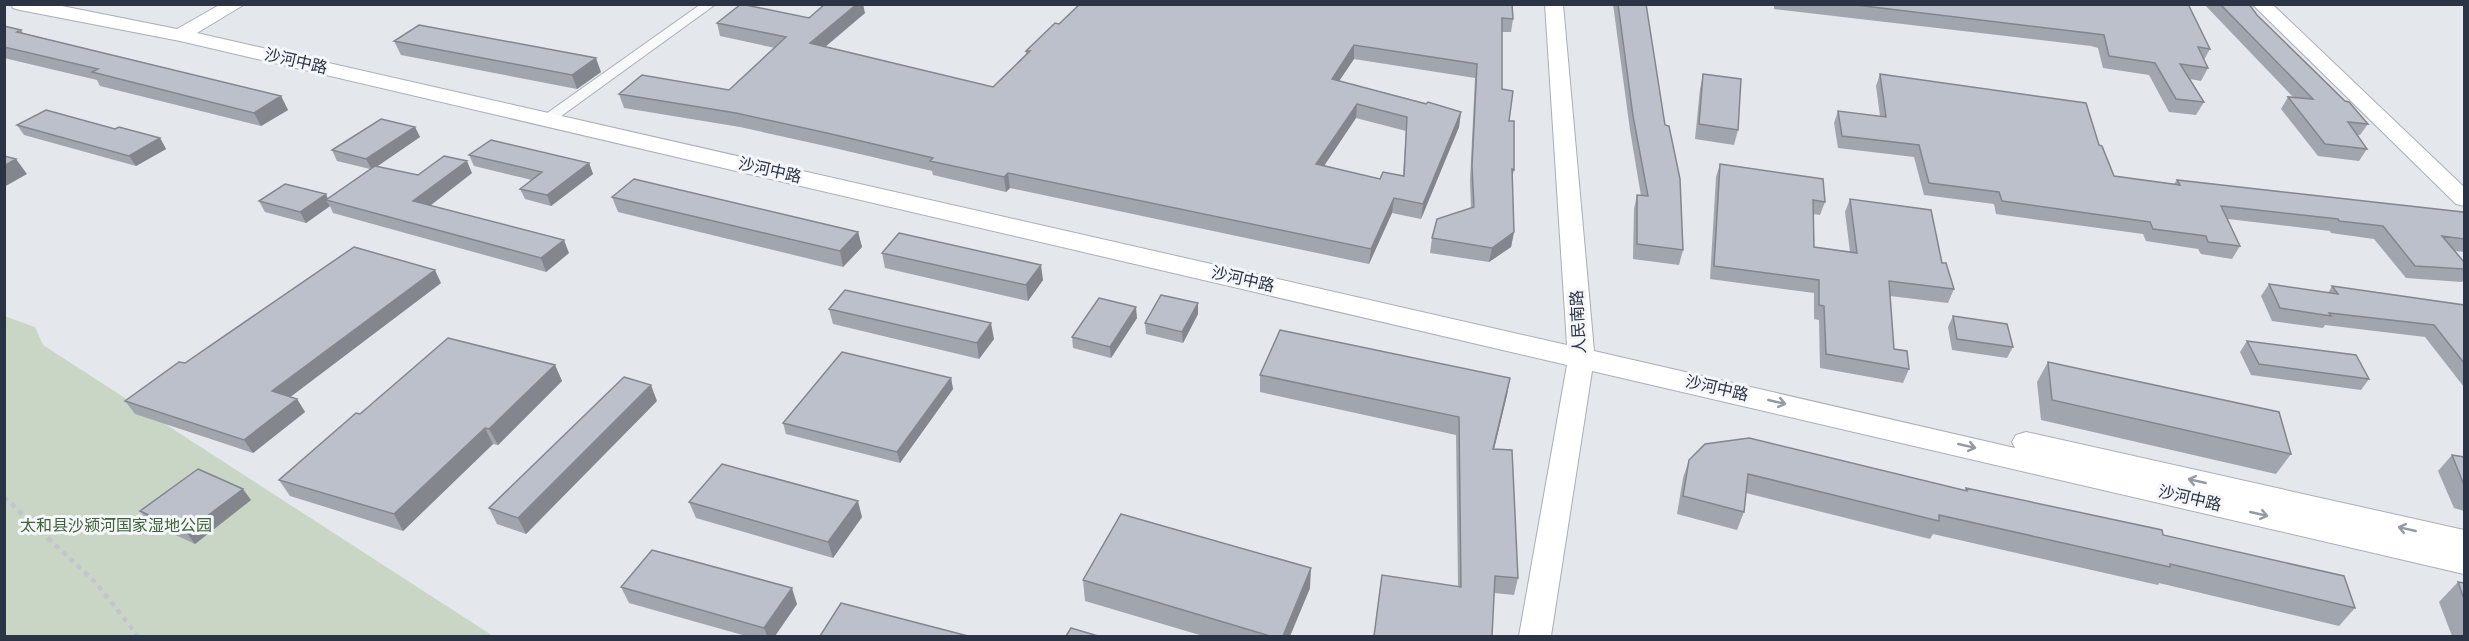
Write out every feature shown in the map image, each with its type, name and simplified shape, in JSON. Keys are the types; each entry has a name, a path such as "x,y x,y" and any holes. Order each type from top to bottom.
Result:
{"street":[{"name":"沙河中路","path":"20,4 188,30"},
{"name":"沙河中路","path":"81,4 1581,348 2464,542"},
{"path":"188,30 236,4"},
{"path":"555,114 710,4"},
{"name":"人民南路","path":"1534,636 1581,348 1554,4"},
{"path":"2261,4 2464,199"},
{"name":"沙河中路","path":"1581,348 2464,562"}],"path":[{"path":"4,497 96,583 138,636"}],"green space":[{"name":"太和县沙颍河国家湿地公园","path":"4,316 35,327 43,345 493,636 5,636"}],"building":[{"path":"741,4 809,18 825,4 857,4 810,43 993,87 1055,23 1059,24 1080,4 1512,4 1513,19 1502,18 1502,89 1513,91 1509,121 1514,121 1514,170 1512,169 1514,232 1492,248 1432,238 1437,219 1474,207 1472,166 1477,64 1354,45 1332,79 1461,112 1423,204 1394,198 1371,249 1008,173 1004,177 930,161 933,158 736,113 619,94 642,75 729,90 786,37 717,23","holes":["1357,104 1407,117 1404,176 1383,172 1380,179 1316,164"]},
{"path":"1618,4 1646,4 1665,125 1669,126 1680,179 1683,250 1637,244 1637,195 1648,196 1633,116"},
{"path":"1848,4 2188,4 2210,49 2198,47 2208,68 2180,64 2204,102 2176,99 2155,63 2109,56 2104,35"},
{"path":"2220,4 2249,4 2257,15 2345,101 2349,102 2368,124 2348,122 2367,149 2325,144 2288,97 2313,99"},
{"path":"419,25 596,58 572,75 394,41"},
{"path":"4,26 21,30 17,32 281,96 254,113 92,72 98,69 4,47"},
{"path":"1703,74 1741,79 1738,130 1699,124"},
{"path":"1880,74 2086,103 2099,145 2102,146 2114,176 2180,185 2177,180 2463,212 2464,239 2442,236 2464,262 2464,269 2415,266 2383,226 2221,206 2240,246 2208,242 2206,236 2153,229 2150,222 2002,201 1999,192 1929,183 1919,145 1842,136 1838,111 1886,117"},
{"path":"46,110 115,129 119,127 160,138 129,156 17,125"},
{"path":"381,119 415,127 366,159 332,150"},
{"path":"491,140 589,163 547,195 520,189 542,172 469,155"},
{"path":"4,156 16,159 4,166"},
{"path":"444,156 467,161 413,201 564,240 541,258 326,200 375,166 418,175"},
{"path":"1720,164 1823,179 1825,202 1813,200 1814,247 1857,253 1850,199 1931,210 1942,263 1946,263 1954,289 1889,281 1894,349 1907,351 1909,369 1826,354 1824,306 1819,305 1819,280 1714,266"},
{"path":"634,179 858,232 840,251 612,197"},
{"path":"285,184 326,194 300,212 259,201"},
{"path":"899,233 1041,265 1026,285 882,253"},
{"path":"354,247 435,270 272,391 297,399 244,440 125,401 179,362 185,363"},
{"path":"2269,284 2338,294 2332,286 2464,305 2464,363 2434,325 2329,313 2331,316 2280,308"},
{"path":"845,290 991,323 977,343 829,309"},
{"path":"1161,295 1198,303 1182,332 1145,323"},
{"path":"1099,298 1136,307 1110,347 1072,337"},
{"path":"1953,316 2007,324 2013,347 1957,339"},
{"path":"1280,330 1510,378 1493,449 1512,450 1518,578 1495,576 1492,636 1374,636 1382,575 1461,587 1459,417 1260,375"},
{"path":"448,338 555,365 489,429 485,428 394,514 279,480 356,413 360,414"},
{"path":"2247,341 2356,355 2369,379 2259,364"},
{"path":"842,352 951,378 897,452 783,423"},
{"path":"2048,362 2279,412 2291,454 2052,400"},
{"path":"624,377 651,385 518,518 489,508"},
{"path":"1749,438 1967,491 1966,488 2162,530 2163,535 2344,576 2355,608 2170,564 2170,567 1939,515 1939,521 1748,474 1744,512 1683,496 1689,460 1705,444"},
{"path":"2452,455 2464,457 2464,485"},
{"path":"722,464 858,501 828,542 689,502"},
{"path":"198,469 243,489 186,532 140,511"},
{"path":"1121,514 1311,568 1283,636 1270,636 1083,580"},
{"path":"652,550 792,588 764,628 621,587"},
{"path":"2458,582 2464,583 2464,599"},
{"path":"841,603 968,636 820,636"},
{"path":"1071,628 1098,636 1066,636"}]}
